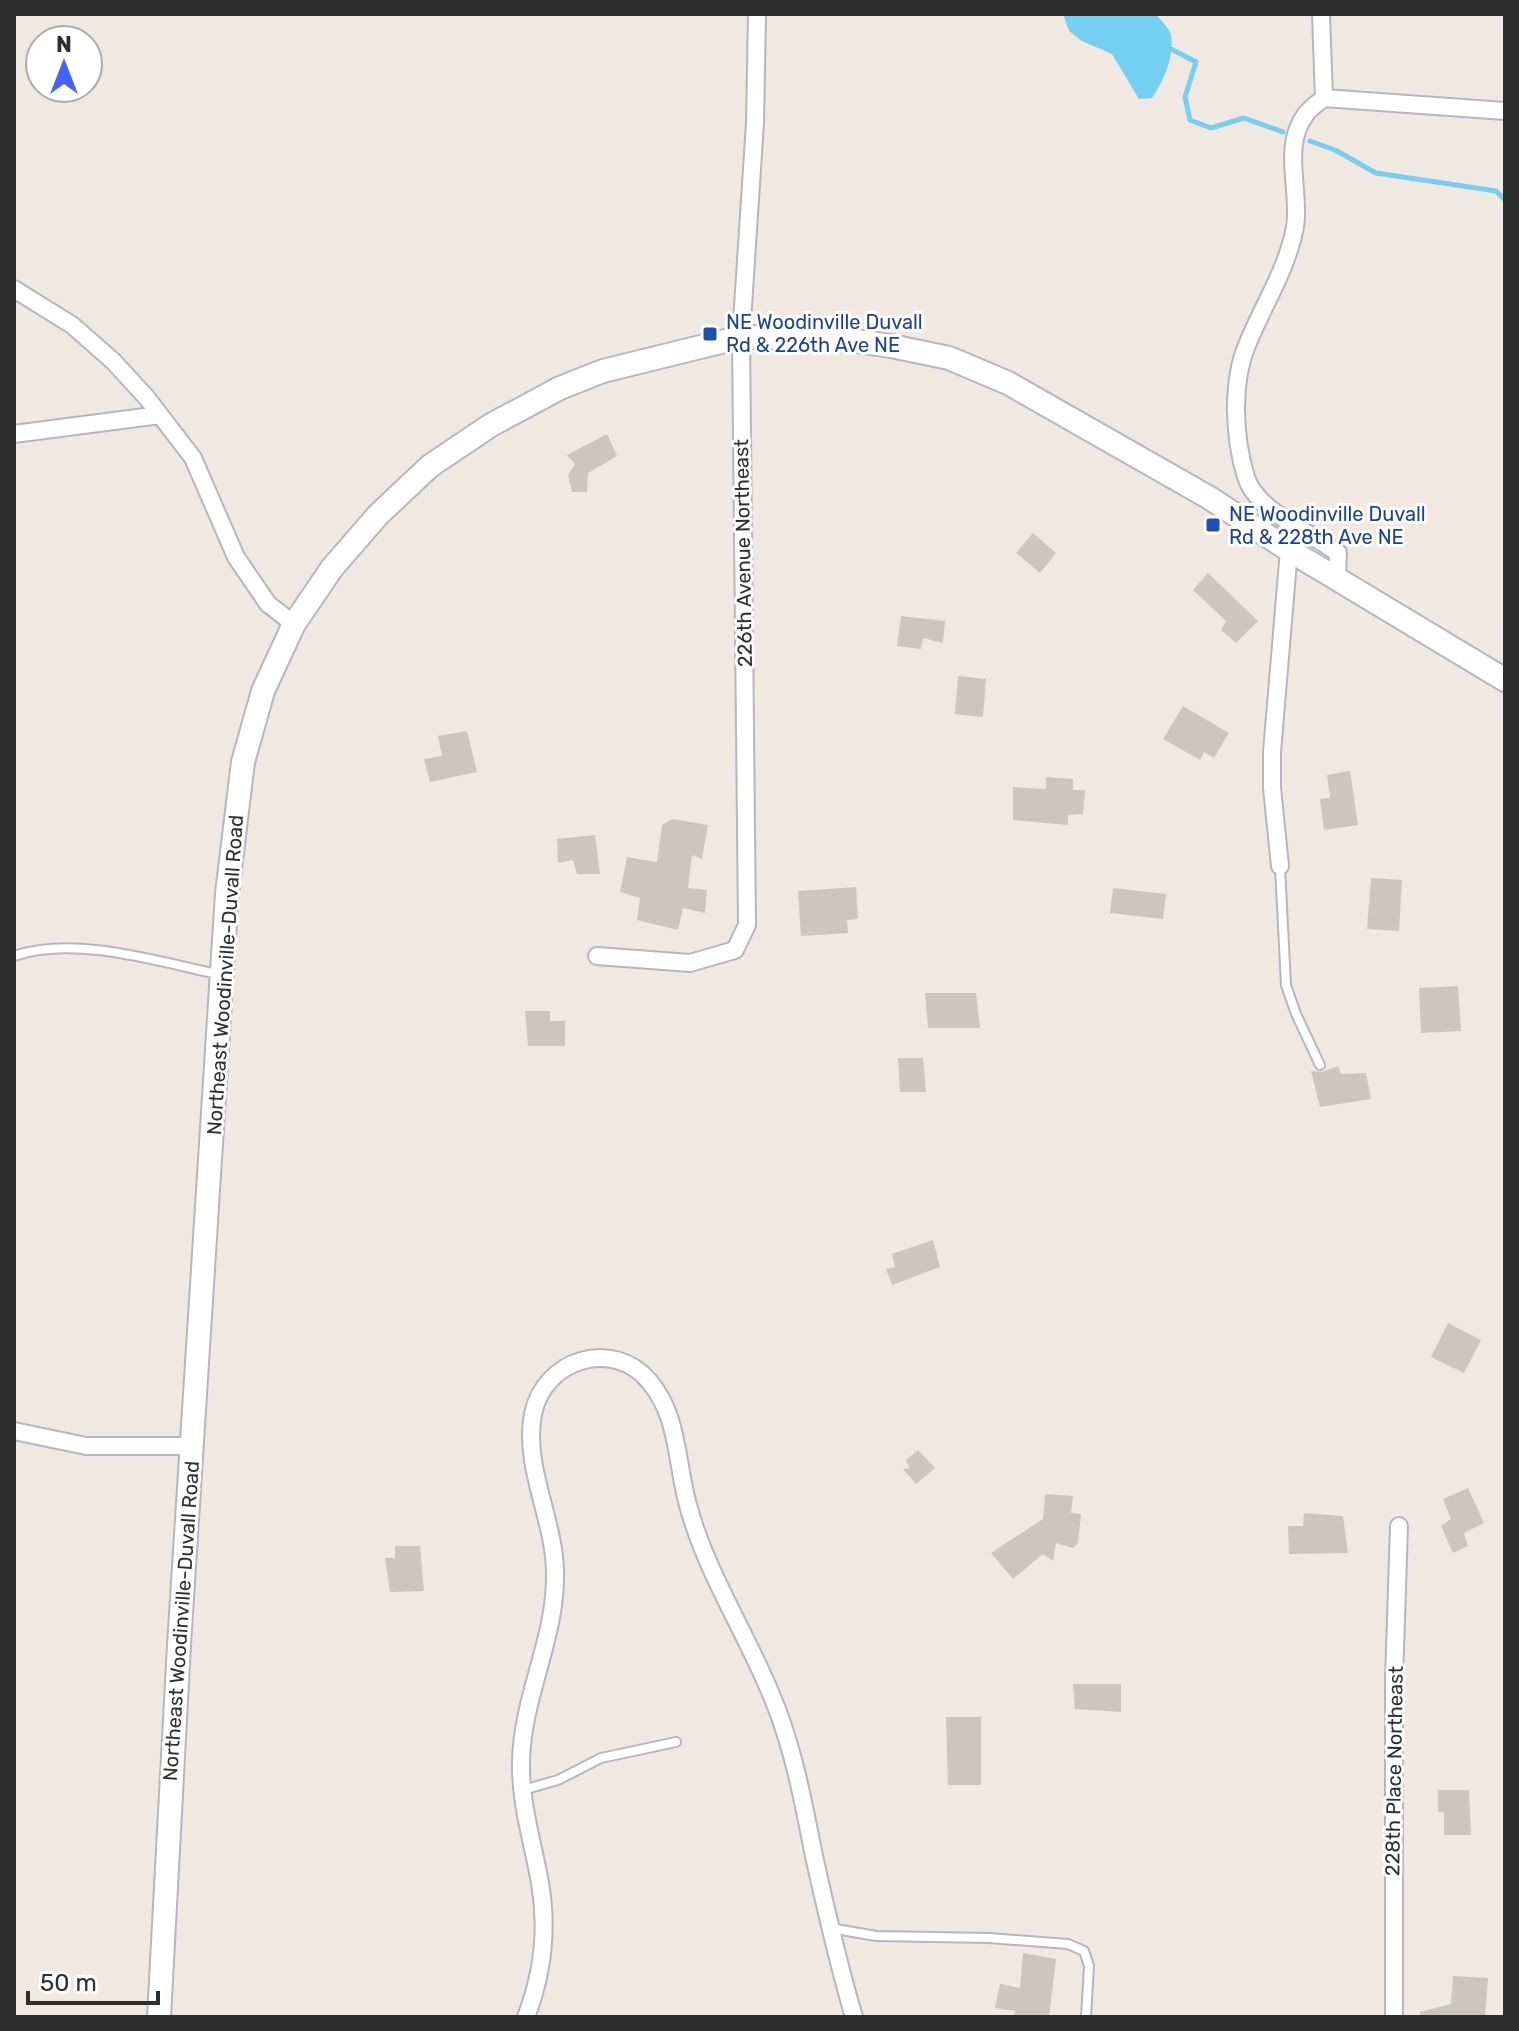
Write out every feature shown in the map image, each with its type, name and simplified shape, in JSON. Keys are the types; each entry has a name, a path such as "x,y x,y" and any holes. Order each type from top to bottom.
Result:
{"main road":[{"name":"Northeast Woodinville-Duvall Road","path":"159,2017 179,1645 227,893 243,762 263,691 294,624 332,568 378,515 430,466 491,425 560,388 603,371 741,337 835,338 949,358 1008,383 1208,497 1289,550 1505,680"}],"street":[{"name":"226th Avenue Northeast","path":"597,956 690,963 735,950 747,925 741,337 755,123 757,14"},
{"path":"1321,14 1324,98"},
{"path":"1337,577 1338,553 1318,537 1282,518 1246,480 1239,442 1238,378 1246,347 1280,276 1295,225 1292,148 1305,114 1324,98 1505,111"},
{"path":"14,289 72,325 113,361 160,415 193,458 236,557 268,604 294,624"},
{"path":"14,434 160,415"},
{"path":"1280,866 1272,788 1272,752 1289,550"},
{"path":"526,2017 541,1968 545,1937 540,1883 522,1790 522,1738 555,1598 553,1544 531,1434 533,1413 538,1397 548,1382 571,1363 593,1358 614,1358 640,1372 666,1406 696,1536 759,1668 791,1752 829,1928 854,2017"},
{"path":"14,1431 86,1446 193,1446"},
{"name":"228th Place Northeast","path":"1394,2017 1394,1680 1399,1526"}],"lane":[{"path":"1280,866 1286,985 1320,1065"},
{"path":"14,956 30,950 53,948 103,951 222,975"},
{"path":"522,1790 558,1780 601,1758 676,1742"},
{"path":"829,1928 876,1936 989,1938 1068,1944 1084,1951 1089,1966 1086,2017"}],"water":[{"path":"1063,14 1155,14 1171,35 1172,43 1167,68 1152,98 1139,99 1112,54 1082,41 1069,31"}],"building":[{"path":"607,434 617,456 588,473 587,492 572,492 568,475 575,464 567,455"},
{"path":"1033,533 1056,553 1040,573 1016,553"},
{"path":"1208,573 1258,621 1236,643 1221,630 1226,621 1193,590"},
{"path":"901,616 945,621 943,643 923,638 921,649 897,646"},
{"path":"958,676 986,679 983,717 955,714"},
{"path":"1183,706 1229,733 1214,758 1204,752 1200,760 1163,739"},
{"path":"467,731 477,772 430,782 424,759 442,756 438,736"},
{"path":"1350,771 1358,825 1324,830 1320,799 1330,798 1327,775"},
{"path":"1046,777 1073,779 1073,790 1085,790 1083,814 1068,815 1068,825 1013,820 1013,787 1046,789"},
{"path":"672,819 708,825 702,859 692,855 688,888 707,890 705,913 683,908 678,930 637,920 640,898 620,892 627,857 657,862 662,825"},
{"path":"595,835 600,874 577,874 573,860 558,863 557,839"},
{"path":"1371,878 1402,880 1399,931 1367,929"},
{"path":"856,887 858,919 847,920 848,933 801,936 798,891"},
{"path":"1113,888 1166,894 1163,919 1110,913"},
{"path":"1458,986 1461,1031 1421,1033 1419,988"},
{"path":"925,993 976,993 980,1028 928,1028"},
{"path":"525,1011 550,1011 550,1021 565,1021 565,1046 528,1046"},
{"path":"898,1058 923,1058 926,1092 900,1092"},
{"path":"1338,1066 1341,1074 1366,1073 1371,1099 1320,1107 1311,1071 1322,1072"},
{"path":"933,1240 940,1267 892,1285 886,1269 895,1267 892,1254"},
{"path":"1448,1323 1481,1340 1464,1373 1431,1357"},
{"path":"918,1450 935,1468 916,1484 903,1469 910,1468 906,1460"},
{"path":"1468,1488 1484,1523 1464,1533 1468,1546 1453,1553 1441,1526 1451,1519 1443,1499"},
{"path":"1045,1494 1073,1496 1071,1513 1081,1514 1078,1543 1073,1548 1056,1543 1053,1561 1043,1554 1013,1579 991,1553 1043,1519"},
{"path":"1304,1513 1343,1516 1348,1553 1289,1554 1288,1526 1303,1526"},
{"path":"395,1546 420,1546 424,1591 390,1592 385,1558 395,1558"},
{"path":"1073,1684 1121,1684 1121,1712 1075,1709"},
{"path":"946,1717 981,1717 981,1785 948,1785"},
{"path":"1438,1790 1469,1790 1471,1835 1444,1835 1444,1812 1438,1812"},
{"path":"1023,1953 1056,1959 1049,2017 1014,2017 1015,2011 995,2008 1000,1984 1020,1988"},
{"path":"1453,1976 1488,1978 1485,2017 1420,2017 1420,2012 1451,2004"}],"waterway":[{"path":"1171,49 1196,62 1185,97 1190,120 1211,128 1244,118 1283,132"},
{"path":"1310,141 1335,150 1376,173 1496,191 1505,200"}],"place":[{"name":"NE Woodinville Duvall Rd & 226th Ave NE","path":"710,334"},
{"name":"NE Woodinville Duvall Rd & 228th Ave NE","path":"1213,525"}]}
